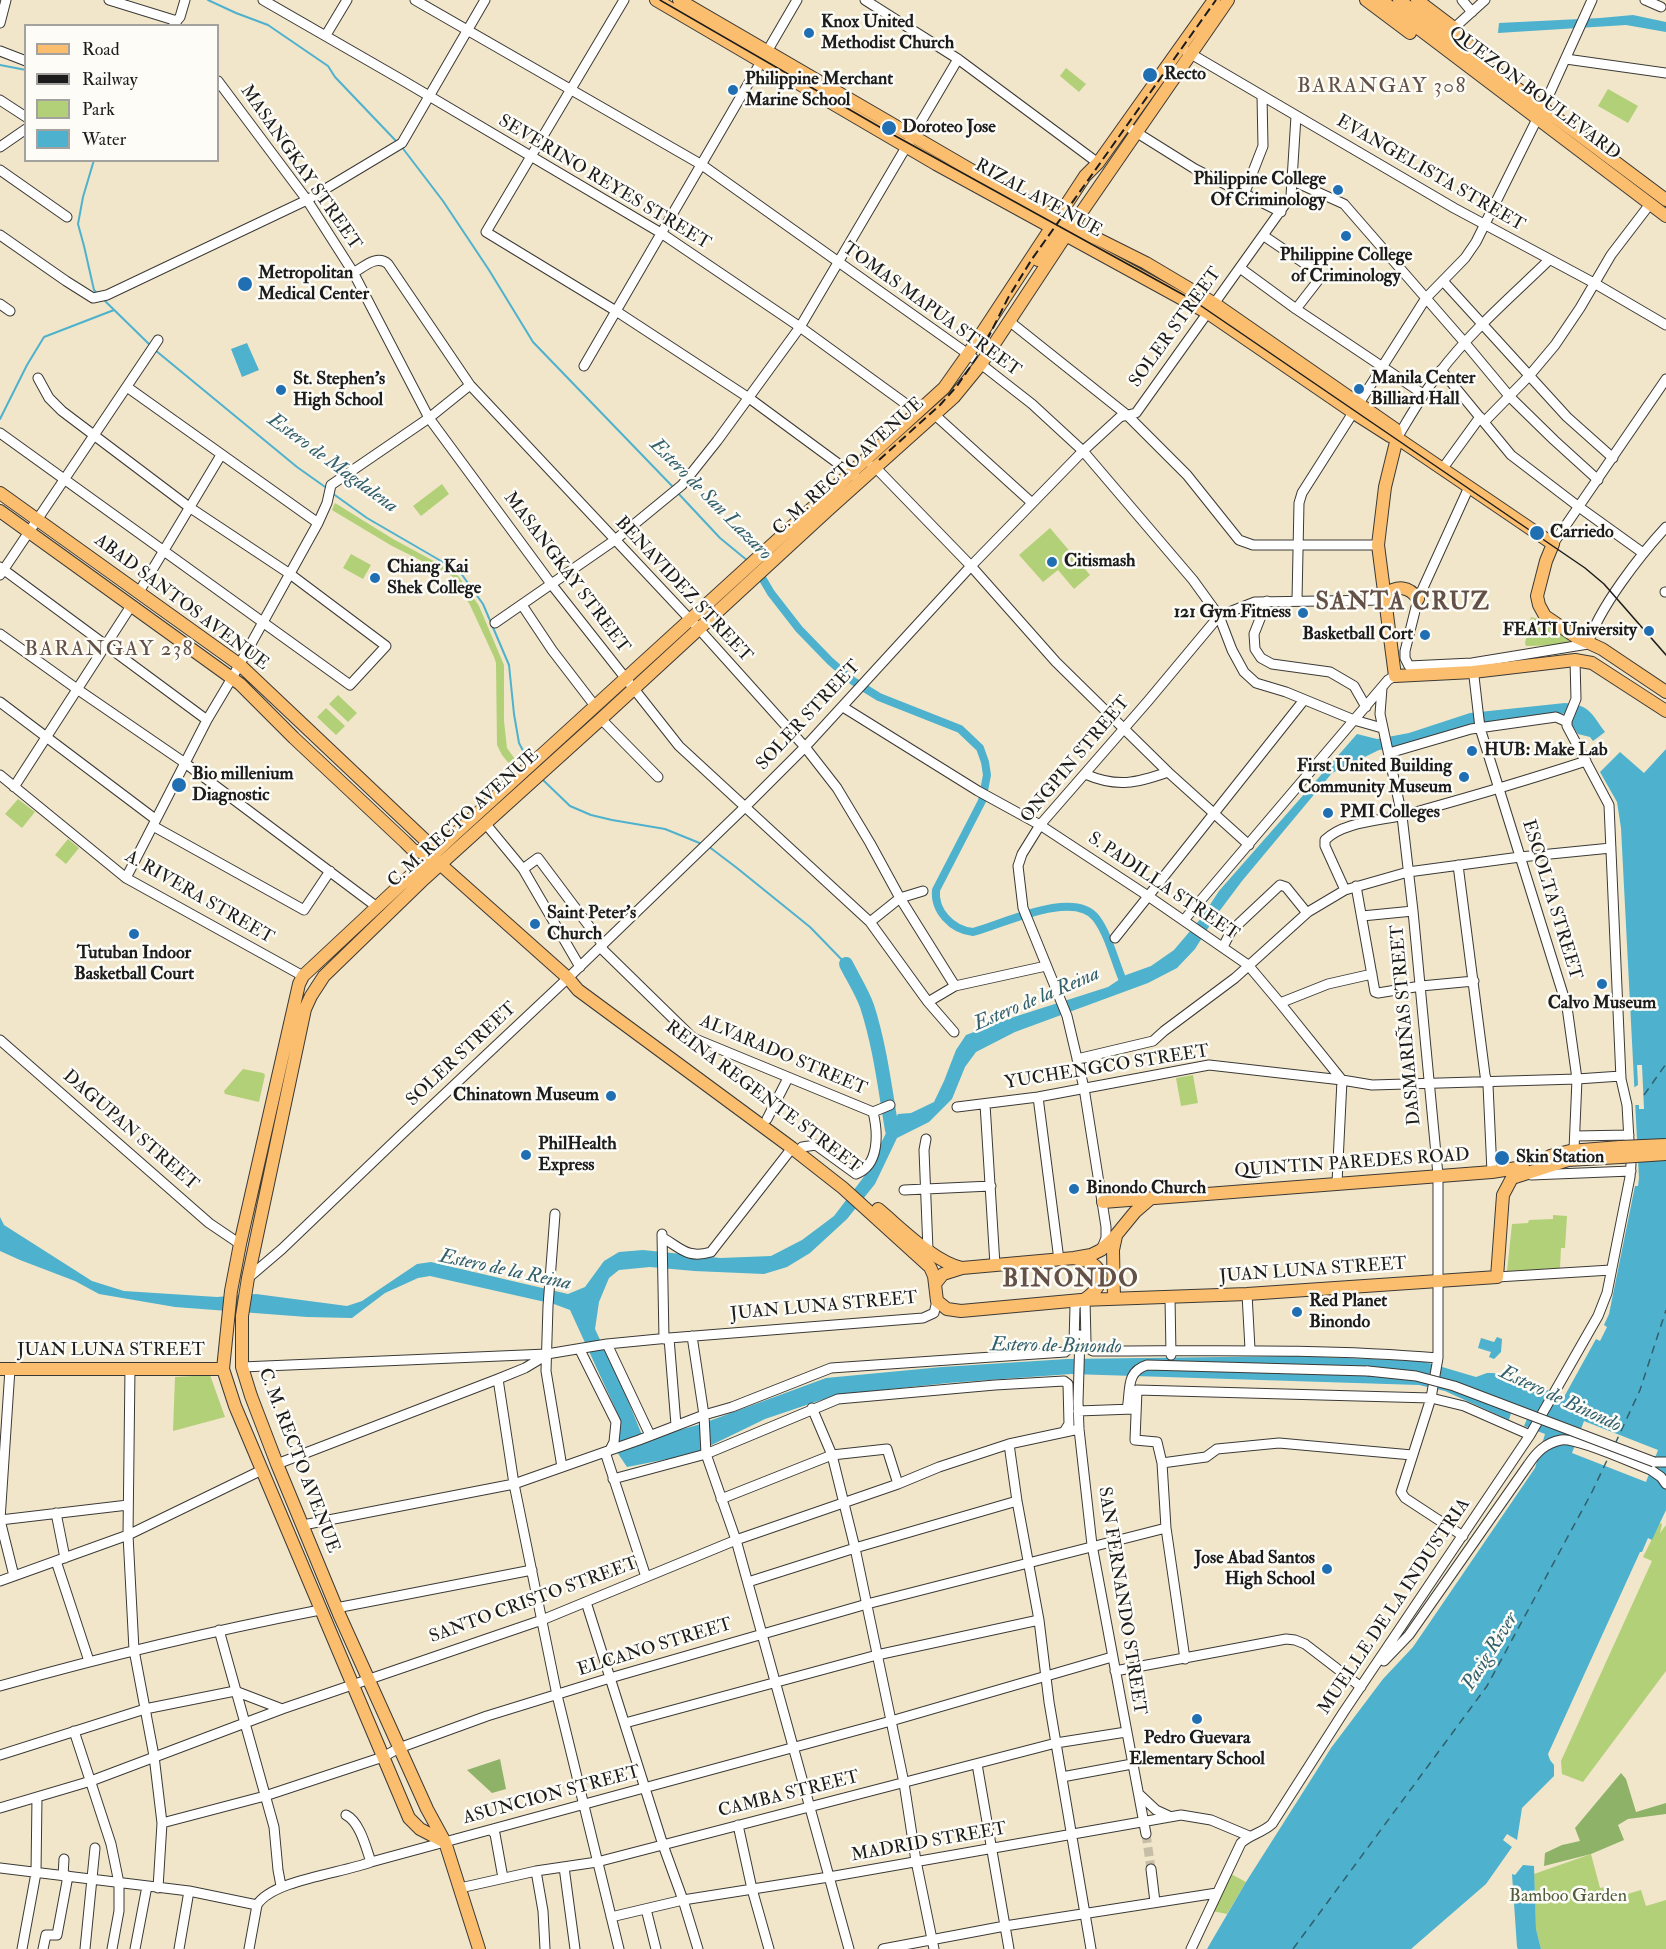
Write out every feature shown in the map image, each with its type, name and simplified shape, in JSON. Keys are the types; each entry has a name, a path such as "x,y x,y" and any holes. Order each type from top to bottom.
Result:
{"main road":[{"name":"RIZAL AVENUE","path":"656,0 764,56"},
{"name":"RIZAL AVENUE","path":"680,0 764,56 908,141 1061,227 1146,263 1357,409 1395,429 1397,438 1553,544"},
{"name":"C. M. RECTO AVENUE","path":"479,1949 445,1842 427,1809 336,1608 277,1464 242,1367 242,1316 245,1294 305,1009 324,976 542,754 690,619 743,578 761,571 954,397 981,364 1009,321 1061,227 1136,133 1214,0"},
{"name":"C. M. RECTO AVENUE","path":"445,1842 420,1829 409,1818 235,1406 223,1369 231,1291 240,1244 294,1004 303,976 377,907 485,824 602,719 699,629 743,578 754,560 944,388 968,354 982,344 1092,180 1098,163 1125,124 1228,0"},
{"path":"1366,0 1426,45 1452,55"},
{"name":"QUEZON BOULEVARD","path":"1381,0 1452,55 1666,200"},
{"name":"QUEZON BOULEVARD","path":"1399,0 1487,67 1540,114 1666,216"},
{"path":"1417,0 1454,28 1487,67"},
{"path":"1397,438 1385,487 1378,545 1395,676 1472,667 1575,660 1592,663 1666,711"},
{"name":"ABAD SANTOS AVENUE","path":"0,493 240,665 424,839 436,860"},
{"name":"ABAD SANTOS AVENUE","path":"0,511 232,678 413,850 436,860"},
{"path":"1553,544 1537,596 1545,616 1666,698"},
{"path":"1386,598 1391,590 1407,588 1418,599"},
{"path":"1588,644 1602,649 1666,693"},
{"path":"1575,660 1666,719"},
{"name":"REINA REGENTE STREET","path":"436,860 587,997 794,1148 928,1250 946,1262 962,1268"},
{"name":"REINA REGENTE STREET","path":"568,978 767,1119 794,1148"},
{"path":"1497,1277 1503,1195 1512,1178 1568,1160 1666,1145"},
{"name":"QUINTIN PAREDES ROAD","path":"1103,1202 1492,1172 1520,1168 1553,1155 1574,1150 1627,1152"},
{"path":"1627,1152 1666,1154"},
{"path":"1492,1172 1503,1195"},
{"path":"937,1301 935,1284 943,1274 962,1268 1092,1255 1101,1250 1135,1212 1150,1199"},
{"name":"REINA REGENTE STREET","path":"863,1200 930,1267 935,1284"},
{"path":"1114,1299 1113,1250 1118,1232"},
{"path":"1074,1258 1093,1263 1100,1272 1101,1280 1098,1287 1094,1293 1083,1300"},
{"name":"JUAN LUNA STREET","path":"937,1301 943,1307 956,1311 1083,1300 1247,1294 1497,1277"},
{"name":"JUAN LUNA STREET","path":"5,1369 223,1369"},
{"path":"409,1818 421,1821 427,1816 427,1809"}],"street":[{"path":"109,0 176,24 185,0"},
{"name":"SEVERINO REYES STREET","path":"263,0 661,233 800,327 917,412"},
{"path":"326,36 347,0"},
{"name":"TOMAS MAPUA STREET","path":"415,0 702,165 968,354 1032,404 1083,451 1193,580 1219,616 1232,650 1244,672 1256,683 1286,692 1354,720"},
{"path":"0,235 93,297 107,295 307,200 402,143 486,0"},
{"path":"624,0 486,232 616,311 749,398 850,474 863,478"},
{"path":"584,366 797,0"},
{"path":"865,0 958,59 1098,163"},
{"path":"1462,0 1472,12"},
{"path":"1454,28 1485,0"},
{"path":"1297,600 1299,503 1302,493 1426,298 1465,258 1486,226 1592,0"},
{"path":"1645,0 1661,7"},
{"path":"0,23 4,3"},
{"name":"EVANGELISTA STREET","path":"1185,50 1486,226 1666,325"},
{"path":"0,51 24,60"},
{"path":"495,623 615,540 681,487 800,327 958,59"},
{"path":"1566,59 1666,72"},
{"name":"MASANGKAY STREET","path":"219,82 307,200 354,273 429,418 552,585 679,746 870,922 928,1002 954,1032"},
{"path":"1245,192 1263,146 1262,96"},
{"path":"0,100 24,116"},
{"name":"SOLER STREET","path":"248,1278 282,1249 580,967 746,806 843,707 1031,502 1083,451 1120,417 1136,413 1291,196 1296,116"},
{"path":"1125,124 1195,169 1281,212"},
{"path":"0,147 24,130"},
{"path":"0,170 67,217"},
{"path":"1293,182 1344,204 1510,397 1598,480"},
{"path":"1443,468 1482,420 1510,397 1555,345 1611,255 1650,204"},
{"path":"1264,236 1318,271 1320,278 1296,309"},
{"name":"BENAVIDEZ STREET","path":"354,273 378,259 383,259 388,264 470,385 690,619 805,747 837,788 900,898 955,986"},
{"path":"1397,438 1441,370 1465,342 1549,260"},
{"path":"1240,268 1382,368 1424,394"},
{"path":"1443,281 1567,417 1613,458"},
{"path":"0,304 9,311"},
{"path":"1009,321 1127,415 1187,475 1239,540 1253,545 1378,545"},
{"path":"157,342 66,479 1,570 207,720"},
{"path":"1441,370 1511,455 1643,553"},
{"path":"0,433 350,685 386,646 290,574 189,507 62,411 50,398 38,378"},
{"path":"1553,544 1666,379"},
{"path":"126,878 207,720 318,523 328,500 331,485 429,418 470,385"},
{"path":"127,387 318,523"},
{"path":"935,415 1031,502"},
{"path":"139,592 220,455"},
{"path":"860,465 876,468 971,566 1056,662 1167,772 1248,845"},
{"path":"1469,487 1418,599 1404,651 1409,666 1472,667 1588,644 1592,629 1643,553 1666,527"},
{"name":"ONGPIN STREET","path":"1101,1250 1107,1232 1084,1088 1066,1016 1023,908 1018,866 1022,854 1040,825 1219,616 1255,602 1386,598"},
{"path":"1267,601 1254,634 1255,649 1261,658 1272,664 1330,672 1354,686 1366,707"},
{"path":"522,605 552,650 595,706"},
{"path":"15,787 131,606"},
{"path":"0,634 185,763 377,907"},
{"path":"1388,751 1480,726 1553,718 1567,720 1575,704 1575,660"},
{"name":"ESCOLTA STREET","path":"1472,667 1480,726 1567,1007 1576,1079 1574,1150"},
{"path":"1184,920 1391,677 1395,676"},
{"name":"DASMARIÑAS STREET","path":"1382,688 1380,708 1382,728 1402,816 1413,911 1437,1175 1439,1280 1437,1362 1431,1395 1401,1492 1405,1498 1463,1536"},
{"path":"1115,938 1304,700"},
{"path":"0,702 154,823 304,910 330,871"},
{"name":"S. PADILLA STREET","path":"843,707 978,791 1040,825 1248,965 1342,1080"},
{"path":"602,719 658,777"},
{"path":"1354,720 1382,728"},
{"name":"MUELLE DE LA INDUSTRIA","path":"1191,1949 1241,1843 1249,1836 1266,1830 1272,1824 1363,1684 1533,1432 1598,1316 1607,1293 1627,1152 1627,1105 1621,1076 1609,805 1567,726 1567,720"},
{"path":"1345,890 1325,846 1325,840 1329,836 1346,827 1402,816 1586,762"},
{"path":"1085,774 1115,783 1132,783 1167,772"},
{"name":"A. RIVERA STREET","path":"0,774 126,878 303,976"},
{"path":"485,824 523,869 580,967"},
{"path":"1077,1059 1153,1041 1235,978 1306,913 1345,890 1408,872 1611,848"},
{"name":"ALVARADO STREET","path":"523,869 538,858 603,950 693,1038 873,1112 877,1140 870,1162 856,1174 816,1145 794,1148"},
{"path":"1458,865 1487,1081 1492,1172"},
{"path":"1223,947 1231,931 1280,885 1286,887 1306,913"},
{"path":"1356,886 1373,989 1378,993 1474,981"},
{"path":"870,922 900,898 923,891"},
{"path":"1362,916 1413,911"},
{"path":"928,1002 955,986 1046,966"},
{"path":"1280,1003 1328,984 1372,974"},
{"name":"DAGUPAN STREET","path":"0,1040 209,1223 240,1244"},
{"name":"YUCHENGCO STREET","path":"957,1107 1038,1097 1209,1065 1372,1085 1621,1076"},
{"path":"767,1119 788,1078"},
{"path":"1337,1183 1342,1080"},
{"path":"1038,1097 1059,1260"},
{"path":"985,1104 995,1265"},
{"path":"873,1112 890,1105"},
{"path":"1575,1136 1627,1152"},
{"path":"926,1139 924,1150 928,1250"},
{"path":"676,1425 666,1338 662,1240 686,1252 700,1254 711,1252 794,1148"},
{"path":"1523,1175 1627,1152"},
{"path":"904,1190 991,1185"},
{"path":"555,1214 549,1286 546,1371 562,1467"},
{"name":"JUAN LUNA STREET","path":"1497,1277 1611,1270"},
{"path":"1247,1294 1250,1350"},
{"path":"1170,1297 1171,1365"},
{"path":"1083,1300 1086,1342 1090,1350 1171,1353 1250,1350 1380,1353 1437,1362"},
{"path":"303,1525 513,1484 676,1425 704,1418 831,1368 1065,1352 1074,1343 1075,1306 1083,1300"},
{"name":"SAN FERNANDO STREET","path":"1083,1300 1080,1316 1078,1411 1092,1545 1146,1834"},
{"name":"JUAN LUNA STREET","path":"242,1367 547,1354 606,1344 666,1338 923,1318 934,1313 937,1301"},
{"path":"692,1336 704,1418 706,1451 736,1540 849,1949"},
{"path":"606,1344 650,1435"},
{"path":"581,1350 616,1422 614,1442 607,1451 613,1479 646,1577"},
{"path":"277,1464 525,1368 547,1354"},
{"path":"1185,1659 1166,1528 1162,1463 1156,1442 1135,1440 1131,1409 1131,1376 1142,1366 1368,1371 1416,1376 1454,1386 1654,1462 1666,1462"},
{"path":"130,1368 128,1535 134,1650 154,1756 162,1823 158,1888"},
{"path":"5,1369 0,1520 14,1576"},
{"path":"498,1379 513,1484 558,1695 619,1949"},
{"path":"613,1479 706,1451 838,1399 1064,1381 1068,1384 1069,1414 1069,1424 1064,1432"},
{"path":"1131,1409 1138,1389 1431,1395 1533,1432"},
{"path":"812,1408 832,1455 855,1548 891,1721 933,1944"},
{"path":"1078,1411 1131,1409"},
{"name":"SANTO CRISTO STREET","path":"0,1808 91,1781 282,1709 542,1620 736,1540 898,1484 939,1467 1009,1444 1079,1429"},
{"path":"1115,1671 1286,1639 1295,1640 1307,1646 1363,1684 1409,1635 1527,1465 1543,1447 1561,1440 1576,1442 1651,1470 1666,1484"},
{"path":"1162,1463 1206,1457 1216,1449 1286,1443 1412,1455"},
{"path":"1009,1444 1091,1949"},
{"path":"721,1499 832,1455 887,1449 898,1484"},
{"path":"0,1581 128,1535 262,1470"},
{"path":"748,1582 1017,1501"},
{"path":"0,1520 128,1505"},
{"path":"56,1513 60,1559 88,1661"},
{"name":"ELCANO STREET","path":"162,1823 266,1796 382,1757 399,1748 487,1716 610,1678 867,1604 1166,1528"},
{"path":"336,1608 532,1570"},
{"path":"586,1602 698,1949"},
{"path":"0,1686 134,1650 320,1610"},
{"path":"625,1723 877,1655 1039,1620"},
{"path":"219,1630 274,1827 281,1886"},
{"name":"ASUNCION STREET","path":"258,1905 260,1901 281,1886 359,1867 891,1721 1112,1657"},
{"path":"0,1755 145,1709 235,1691 282,1709"},
{"path":"74,1731 111,1844 119,1883 119,1911 112,1949"},
{"name":"CAMBA STREET","path":"460,1888 536,1871 597,1862 1056,1743 1126,1732"},
{"path":"977,1764 1009,1949"},
{"path":"1062,1777 1132,1764"},
{"path":"1138,1792 1156,1810 1172,1816"},
{"path":"22,1949 36,1872 38,1797"},
{"path":"346,1815 356,1823 371,1862"},
{"name":"MADRID STREET","path":"611,1917 683,1900 829,1877 1172,1816 1196,1816 1249,1836"},
{"path":"738,1825 752,1889 770,1949"},
{"path":"491,1830 495,1834 502,1878"},
{"path":"85,1949 96,1848"},
{"path":"43,1949 46,1935 57,1935 65,1876 64,1859"},
{"path":"564,1866 575,1949"},
{"path":"0,1868 189,1892 258,1905 249,1949"},
{"path":"1150,1869 1155,1902"},
{"path":"536,1871 543,1911 545,1949"},
{"path":"135,1949 147,1886"},
{"path":"179,1949 189,1892"},
{"path":"883,1949 933,1944 1005,1926 1217,1893"},
{"path":"646,1909 656,1949"}],"green space":[{"path":"1066,68 1086,84 1079,92 1060,76"},
{"path":"1608,89 1638,106 1628,123 1598,106"},
{"path":"442,484 449,494 421,516 413,506"},
{"path":"335,503 393,539 456,573 470,592 479,606 504,665 504,721 507,748 517,762 511,766 497,745 496,663 470,605 452,576 392,546 332,510"},
{"name":"Citismash","path":"1050,528 1090,575 1074,589 1058,570 1043,582 1019,555"},
{"path":"351,554 371,565 363,579 343,568"},
{"path":"1531,617 1567,638 1570,643 1526,646"},
{"path":"338,695 357,713 348,722 329,704"},
{"path":"326,708 345,726 336,735 317,717"},
{"path":"18,799 35,812 22,828 5,814"},
{"path":"68,839 79,848 66,864 55,855"},
{"path":"243,1069 265,1075 259,1102 225,1094 224,1091"},
{"path":"1193,1075 1198,1103 1181,1106 1176,1078"},
{"path":"1553,1215 1567,1216 1565,1248 1561,1248 1560,1268 1507,1271 1512,1224 1528,1223 1529,1220 1553,1219"},
{"path":"210,1375 225,1417 173,1431 175,1377"},
{"path":"1660,1523 1662,1524 1660,1533 1666,1525 1666,1671 1583,1782 1562,1774 1561,1761 1652,1561 1643,1557"},
{"path":"500,1759 506,1789 492,1793 467,1770"},
{"path":"1621,1773 1626,1779 1636,1812 1666,1803 1666,1814 1628,1819 1618,1825 1624,1840 1591,1854 1544,1866 1545,1853 1562,1845 1580,1841 1575,1828"},
{"name":"Bamboo Garden","path":"1591,1854 1600,1888 1611,1886 1614,1898 1641,1890 1646,1906 1666,1900 1666,1949 1541,1949 1536,1929 1534,1874"},
{"path":"1231,1874 1246,1882 1227,1914 1212,1911"}],"water":[{"path":"1633,15 1666,22 1666,32 1626,25 1498,33 1499,23"},
{"path":"247,343 259,370 242,377 231,349"},
{"path":"1565,703 1585,708 1605,732 1593,741 1590,737 1578,734 1565,714 1558,713 1471,724 1396,748 1379,750 1332,773 1242,881 1195,949 1177,968 1148,983 1015,1032 976,1052 965,1067 952,1099 929,1122 897,1138 875,1184 847,1219 810,1253 787,1267 764,1274 650,1267 619,1270 609,1278 599,1302 595,1329 644,1440 701,1424 826,1378 942,1367 1067,1359 1297,1356 1422,1361 1476,1377 1493,1373 1533,1384 1564,1397 1596,1339 1600,1341 1607,1327 1604,1325 1609,1314 1635,1186 1638,1186 1639,1178 1621,828 1617,802 1600,772 1620,752 1644,773 1666,749 1666,1510 1652,1540 1648,1538 1640,1552 1548,1754 1554,1765 1554,1776 1522,1808 1517,1840 1507,1834 1503,1840 1512,1847 1486,1884 1411,1949 1207,1949 1246,1882 1331,1748 1383,1679 1413,1647 1535,1468 1545,1434 1524,1426 1527,1419 1511,1413 1509,1420 1445,1391 1419,1385 1071,1374 948,1383 836,1395 765,1419 693,1454 627,1467 617,1452 621,1421 570,1310 554,1304 430,1276 418,1278 385,1293 352,1318 175,1307 99,1294 75,1281 0,1251 0,1217 4,1225 92,1281 124,1291 217,1297 256,1294 347,1306 362,1301 417,1264 431,1262 568,1294 585,1287 604,1261 619,1252 643,1250 720,1258 771,1256 802,1240 834,1216 866,1174 898,1114 911,1113 934,1102 956,1050 966,1035 1108,987 1126,975 1151,966 1174,950 1202,917 1219,891 1357,734 1377,739 1409,733 1470,713"},
{"path":"1497,1337 1502,1339 1501,1352 1494,1359 1489,1357 1491,1352 1478,1348 1481,1338 1494,1342"},
{"path":"1523,1865 1534,1866 1536,1929 1541,1949 1518,1949 1517,1947 1512,1874 1515,1875"}],"pier":[{"path":"1637,1065 1642,1065 1644,1109 1639,1109 1639,1105 1635,1105 1633,1088 1638,1085"},
{"path":"1584,1421 1658,1450 1646,1482 1572,1453"}],"waterway":[{"name":"Estero de San Lazaro","path":"208,0 268,25 328,66 335,77 397,142"},
{"name":"Estero de Magdalena","path":"0,65 24,70"},
{"name":"Estero de San Lazaro","path":"401,146 443,201 533,342 673,487"},
{"name":"Estero de Magdalena","path":"93,162 78,224 94,290 97,293"},
{"name":"Estero de Magdalena","path":"103,299 151,346"},
{"path":"0,419 44,337 114,310"},
{"name":"Estero de Magdalena","path":"155,350 297,467 328,489"},
{"name":"Estero de San Lazaro","path":"677,492 720,538 748,561"},
{"name":"Estero de Magdalena","path":"332,493 367,518 460,572 483,604 509,665 519,743 528,760"},
{"name":"Estero de San Lazaro","path":"758,571 771,593 799,629 853,681 879,697 960,729 980,748 987,775 982,801 936,890 938,905 946,918 958,928 973,932 1038,911 1072,907 1086,910 1096,918 1105,933 1124,983"},
{"name":"Estero de Magdalena","path":"542,779 570,806 591,815 665,829 702,844"},
{"name":"Estero de Magdalena","path":"708,846 810,927 846,964"},
{"name":"Estero de Magdalena","path":"846,964 865,1001 872,1021 892,1130"}],"ferry route":[{"path":"1644,1095 1666,1064"},
{"path":"1615,1444 1640,1390 1666,1310"},
{"path":"1293,1949 1487,1686 1592,1492 1609,1456"}],"tunnel":[{"path":"1146,1834 1151,1869"}],"tram line":[{"path":"660,0 890,133 1191,299 1585,568 1604,584 1666,655"}],"railway":[{"path":"879,460 940,405 957,386 982,350 1008,298 1032,259 1216,0"}],"place":[{"name":"Knox United Methodist Church","path":"809,33"},
{"name":"Recto","path":"1150,75"},
{"name":"Philippine Merchant Marine School","path":"733,90"},
{"name":"Doroteo Jose","path":"889,128"},
{"name":"Philippine College Of Criminology","path":"1338,190"},
{"name":"Philippine College of Criminology","path":"1346,236"},
{"name":"Metropolitan Medical Center","path":"245,284"},
{"name":"Manila Center Billiard Hall","path":"1359,389"},
{"name":"St. Stephen's High School","path":"281,390"},
{"name":"Carriedo","path":"1537,533"},
{"name":"Citismash","path":"1052,562"},
{"name":"Chiang Kai Shek College","path":"375,578"},
{"name":"121 Gym Fitness","path":"1303,613"},
{"name":"FEATI University","path":"1649,631"},
{"name":"Basketball Cort","path":"1425,635"},
{"name":"HUB: Make Lab","path":"1472,751"},
{"name":"First United Building Community Museum","path":"1464,777"},
{"name":"Bio millenium Diagnostic","path":"179,785"},
{"name":"PMI Colleges","path":"1328,813"},
{"name":"Saint Peter's Church","path":"535,924"},
{"name":"Tutuban Indoor Basketball Court","path":"134,934"},
{"name":"Calvo Museum","path":"1602,984"},
{"name":"Chinatown Museum","path":"611,1096"},
{"name":"PhilHealth Express","path":"526,1155"},
{"name":"Skin Station","path":"1502,1158"},
{"name":"Binondo Church","path":"1074,1189"},
{"name":"Red Planet Binondo","path":"1297,1312"},
{"name":"Jose Abad Santos High School","path":"1327,1569"},
{"name":"Pedro Guevara Elementary School","path":"1197,1719"}],"district":[{"name":"BARANGAY 308","path":"1382,87"},
{"name":"SANTA CRUZ","path":"1403,604"},
{"name":"BARANGAY 238","path":"109,650"},
{"name":"BINONDO","path":"1071,1281"}],"water label":[{"name":"Estero de la Reina","path":"1037,1000"},
{"name":"Estero de la Reina","path":"505,1271"},
{"name":"Estero de Binondo","path":"1056,1347"},
{"name":"Estero de Binondo","path":"1560,1400"},
{"name":"Pasig River","path":"1491,1652"}]}
